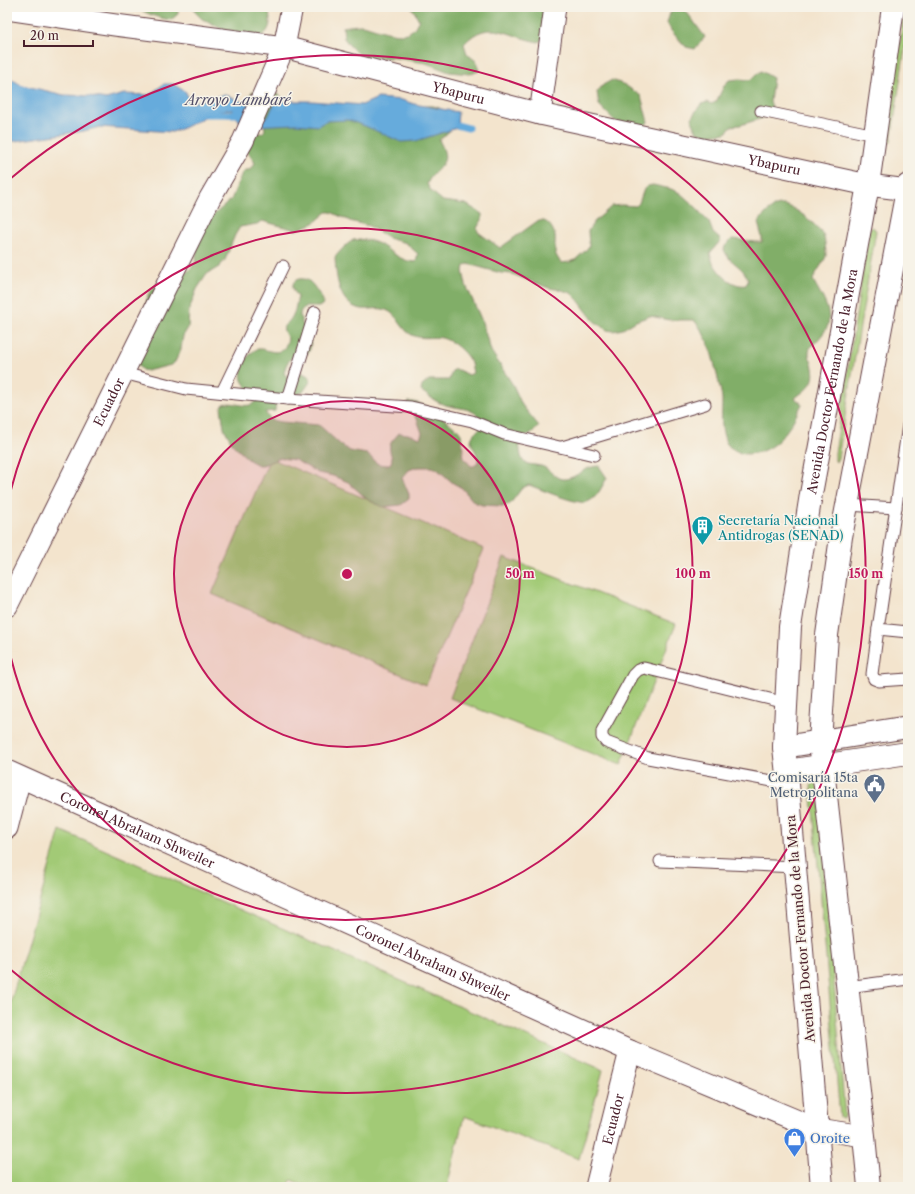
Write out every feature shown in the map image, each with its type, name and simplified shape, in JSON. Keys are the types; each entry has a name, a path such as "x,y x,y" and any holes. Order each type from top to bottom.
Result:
{"main road":[{"name":"Avenida Doctor Fernando de la Mora","path":"822,1187 784,747 790,627 810,501 868,185 893,7"},
{"path":"869,1187 820,742 827,635 841,537 908,188"},
{"path":"784,747 908,727"},
{"path":"787,778 822,766 908,753"}],"street":[{"path":"284,47 292,7"},
{"path":"540,114 555,7"},
{"name":"Ybapuru","path":"7,8 115,25 284,47 540,114 868,185 908,188"},
{"name":"Ecuador","path":"7,606 210,198 243,141 284,47"},
{"path":"7,828 14,775"},
{"name":"Coronel Abraham Shweiler","path":"14,775 630,1051 817,1129 864,1136"},
{"name":"Ecuador","path":"596,1187 630,1051"}],"lane":[{"path":"761,111 874,135"},
{"path":"222,392 283,266"},
{"path":"288,399 315,312"},
{"path":"123,372 186,389 288,399 411,407 472,421 504,434 594,455"},
{"path":"561,447 705,404"},
{"path":"908,425 872,674 874,679 879,681 908,679"},
{"path":"847,505 896,508"},
{"path":"878,629 908,632"},
{"path":"786,703 644,668 638,670 633,675 602,731 602,737 606,742 648,758 787,778"},
{"path":"660,860 795,867"},
{"path":"847,987 908,979"}],"green space":[{"path":"135,7 178,7 178,14 171,20 161,18"},
{"path":"194,7 269,7 270,23 268,30 261,37 223,30 202,19 195,12"},
{"path":"411,7 552,7 546,35 539,42 528,40 509,33 491,30 482,31 473,36 464,44 467,54 476,61 479,71 470,74 449,72 426,63 395,58 365,57 356,52 344,38 343,27 354,25 362,25 397,34 409,32 415,27 419,20"},
{"path":"677,7 686,11 705,37 695,49 686,47 672,32 667,23 670,13"},
{"path":"905,7 908,7 908,28 891,141 887,143 885,140"},
{"path":"761,71 773,78 770,102 772,106 763,118 740,125 731,126 726,133 707,135 697,132 691,118 701,104 708,102 711,104 716,102 724,86 729,80 750,80"},
{"path":"612,80 625,85 641,96 648,122 643,127 621,127 599,105 597,92 603,85"},
{"path":"262,91 278,94 284,99 289,107 413,109 426,106 435,106 443,110 454,118 454,122 450,131 439,140 445,155 442,165 427,184 432,192 443,201 466,204 482,214 482,220 477,228 478,232 500,248 536,222 546,222 551,226 554,233 555,252 561,263 575,260 586,250 589,246 588,231 594,222 612,206 636,206 639,203 644,189 647,186 653,185 671,189 680,193 697,208 709,222 713,233 721,240 710,253 714,265 723,276 729,280 740,285 746,285 748,280 745,273 728,257 724,250 725,246 732,239 762,242 758,223 773,207 785,205 798,211 817,227 824,237 826,256 813,280 825,302 829,319 825,331 810,348 809,354 814,374 812,382 795,398 802,404 789,427 778,441 764,450 755,453 742,454 728,446 722,430 722,395 712,356 703,333 694,320 670,320 650,316 636,321 623,329 613,331 607,330 594,321 571,293 549,288 512,274 501,273 468,264 464,266 463,271 466,285 481,319 491,351 513,385 522,405 539,426 519,443 523,461 527,464 544,467 556,477 562,479 573,477 589,468 599,466 607,478 594,498 587,502 575,501 529,485 522,488 510,504 502,506 482,505 474,502 462,488 453,483 437,469 431,467 417,467 409,470 402,478 409,494 409,499 401,505 383,507 368,500 348,482 333,476 318,473 295,460 280,458 263,465 258,465 249,460 233,445 224,428 221,408 224,404 228,403 251,405 257,398 244,384 241,373 242,368 247,358 258,349 277,352 284,348 288,339 285,334 284,326 291,319 294,313 298,297 293,289 293,285 298,279 307,280 313,285 323,300 323,304 319,307 305,307 302,309 300,315 301,320 310,340 310,349 307,354 294,356 291,358 285,368 284,373 287,377 301,372 310,377 310,382 303,392 276,402 275,411 265,412 271,420 319,425 350,451 367,454 378,464 387,465 391,463 392,458 390,444 399,433 420,438 422,433 417,419 407,406 408,402 414,402 428,407 458,430 461,434 464,458 471,466 478,463 478,457 471,441 472,437 483,426 480,419 472,411 440,403 421,391 422,386 429,380 449,380 452,371 456,369 469,375 473,373 470,361 462,351 454,344 442,338 420,337 408,333 394,315 386,310 362,309 354,307 343,296 340,289 336,273 335,257 353,240 375,242 411,262 416,262 418,254 406,243 391,239 369,226 350,221 331,212 327,212 314,223 296,230 262,221 257,224 240,227 235,235 225,260 219,267 207,274 197,289 189,310 188,328 183,336 181,349 175,362 171,365 147,371 142,370 135,362 148,294 158,283 186,273 192,267 195,263 200,230 210,218 231,200 242,173 245,170 249,170 255,163 245,148 255,133 262,133 265,130 264,124 249,96 252,92"},
{"path":"872,227 876,231 838,458 836,462 835,453 869,230"},
{"path":"270,458 484,549 426,685 212,594"},
{"path":"504,557 676,624 621,765 450,698"},
{"path":"814,782 818,786 845,1117 843,1118 840,1117 811,786"},
{"path":"60,830 603,1070 579,1159 464,1116 447,1187 309,1187 291,1180 288,1187 7,1187 7,1015"}],"water":[{"path":"7,77 22,85 64,95 89,96 106,99 124,94 149,95 164,84 173,84 186,92 191,103 225,94 240,101 264,104 240,122 232,110 224,110 209,115 172,132 100,127 84,131 8,142"},
{"path":"378,98 402,100 414,104 458,112 457,128 416,141 401,142 348,120 326,121 318,126 296,124 253,126 251,117 268,117 277,101 312,101 362,105"}],"waterway":[{"name":"Arroyo Lambaré","path":"206,114 243,114"},
{"name":"Arroyo Lambaré","path":"449,123 468,128"}],"place":[{"name":"Secretaría Nacional Antidrogas (SENAD)","path":"703,546"},
{"name":"Comisaría 15ta Metropolitana","path":"874,804"},
{"name":"Oroite","path":"794,1158"}]}
